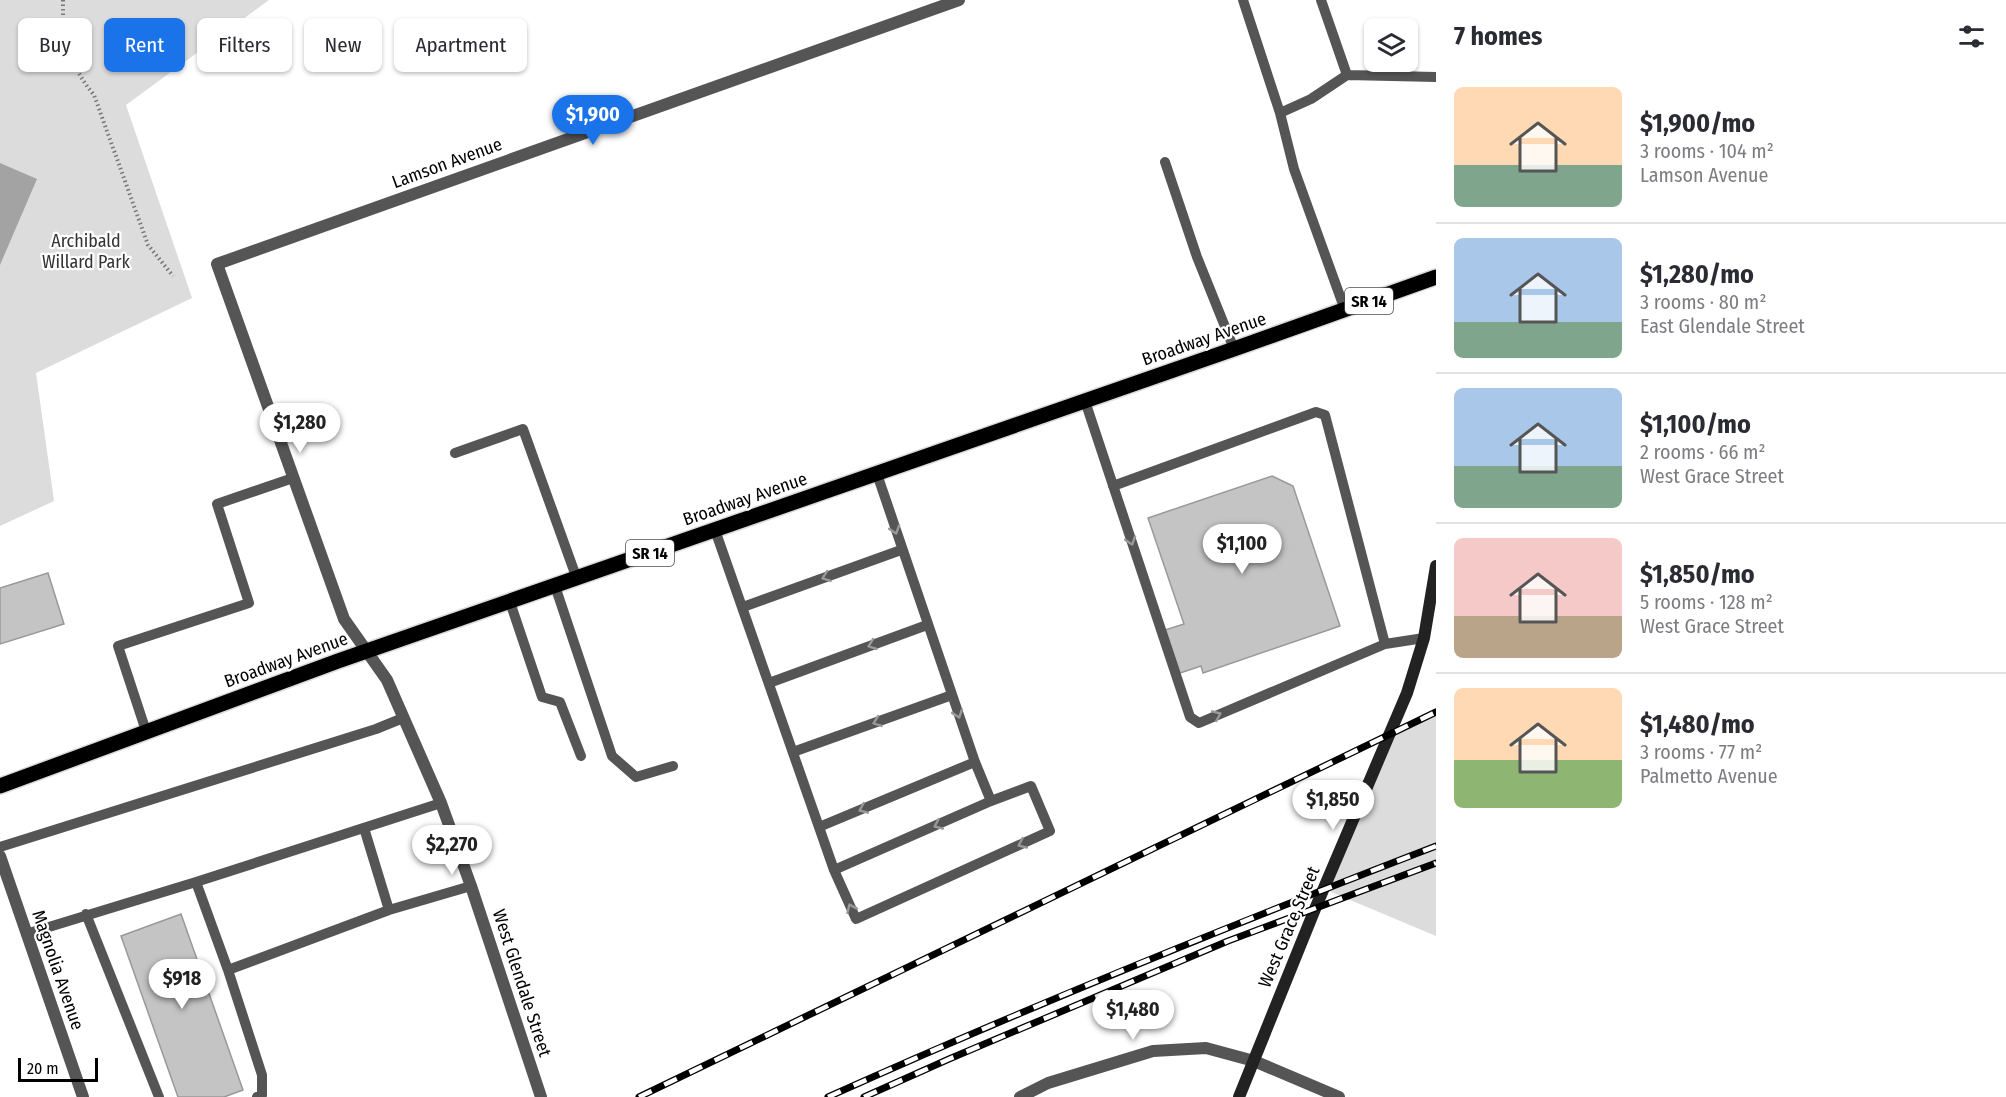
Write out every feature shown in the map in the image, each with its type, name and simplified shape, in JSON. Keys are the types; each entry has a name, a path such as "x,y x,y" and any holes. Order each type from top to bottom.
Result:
{"main road":[{"name":"Broadway Avenue","path":"0,786 366,652 1234,350 1436,277"}],"street":[{"name":"Lamson Avenue","path":"217,264 959,0"},
{"name":"West Glendale Street","path":"217,264 344,619 387,680 441,803 541,1097"},
{"name":"West Grace Street","path":"1239,1097 1315,909 1407,693 1424,638 1436,566"},
{"name":"Magnolia Avenue","path":"0,856 83,1097"},
{"path":"1020,1097 1048,1083 1153,1051 1206,1048 1254,1061 1339,1097"}],"lane":[{"path":"1243,0 1280,113 1294,169 1345,310"},
{"path":"1320,0 1347,75"},
{"path":"1280,113 1311,99 1347,75 1436,77"},
{"path":"1165,162 1197,257 1234,350"},
{"path":"1085,401 1190,717 1194,721 1199,723 1385,644 1424,638"},
{"path":"1113,486 1321,412 1325,415 1385,644"},
{"path":"455,453 523,429 577,579"},
{"path":"877,474 951,695 991,801"},
{"path":"146,731 118,646 249,603 216,504 293,478"},
{"path":"715,530 834,870 856,919 1050,831 1031,786 991,801 834,870"},
{"path":"743,607 901,550"},
{"path":"555,586 612,756 636,777 673,766"},
{"path":"510,602 542,697 560,702 581,756"},
{"path":"769,683 927,625"},
{"path":"793,752 951,695"},
{"path":"0,847 403,718"},
{"path":"819,827 975,762"},
{"path":"26,934 441,803"},
{"path":"364,828 389,910"},
{"path":"196,882 228,970 262,1075 262,1095 257,1097"},
{"path":"228,970 389,910 471,886"},
{"path":"86,914 159,1097"}],"path":[{"path":"63,0 62,23 79,77 94,95 148,245 173,276"}],"green space":[{"name":"Archibald Willard Park","path":"0,0 269,0 244,18 197,18 197,53 185,62 185,18 104,18 104,72 171,72 126,105 192,298 36,373 54,501 0,526"},
{"path":"1436,712 1436,936 1324,889 1389,736"}],"shaded area":[{"path":"0,163 37,179 0,265"}],"building":[{"path":"1272,476 1293,486 1340,626 1203,673 1201,666 1180,673 1165,630 1184,624 1148,518"},
{"path":"48,573 64,624 0,644 0,588"},
{"path":"181,914 243,1090 224,1097 178,1097 121,936"}],"railway":[{"path":"639,1097 1436,712"},
{"path":"828,1097 1130,967 1436,846"},
{"path":"864,1097 1228,941 1436,863"}]}
